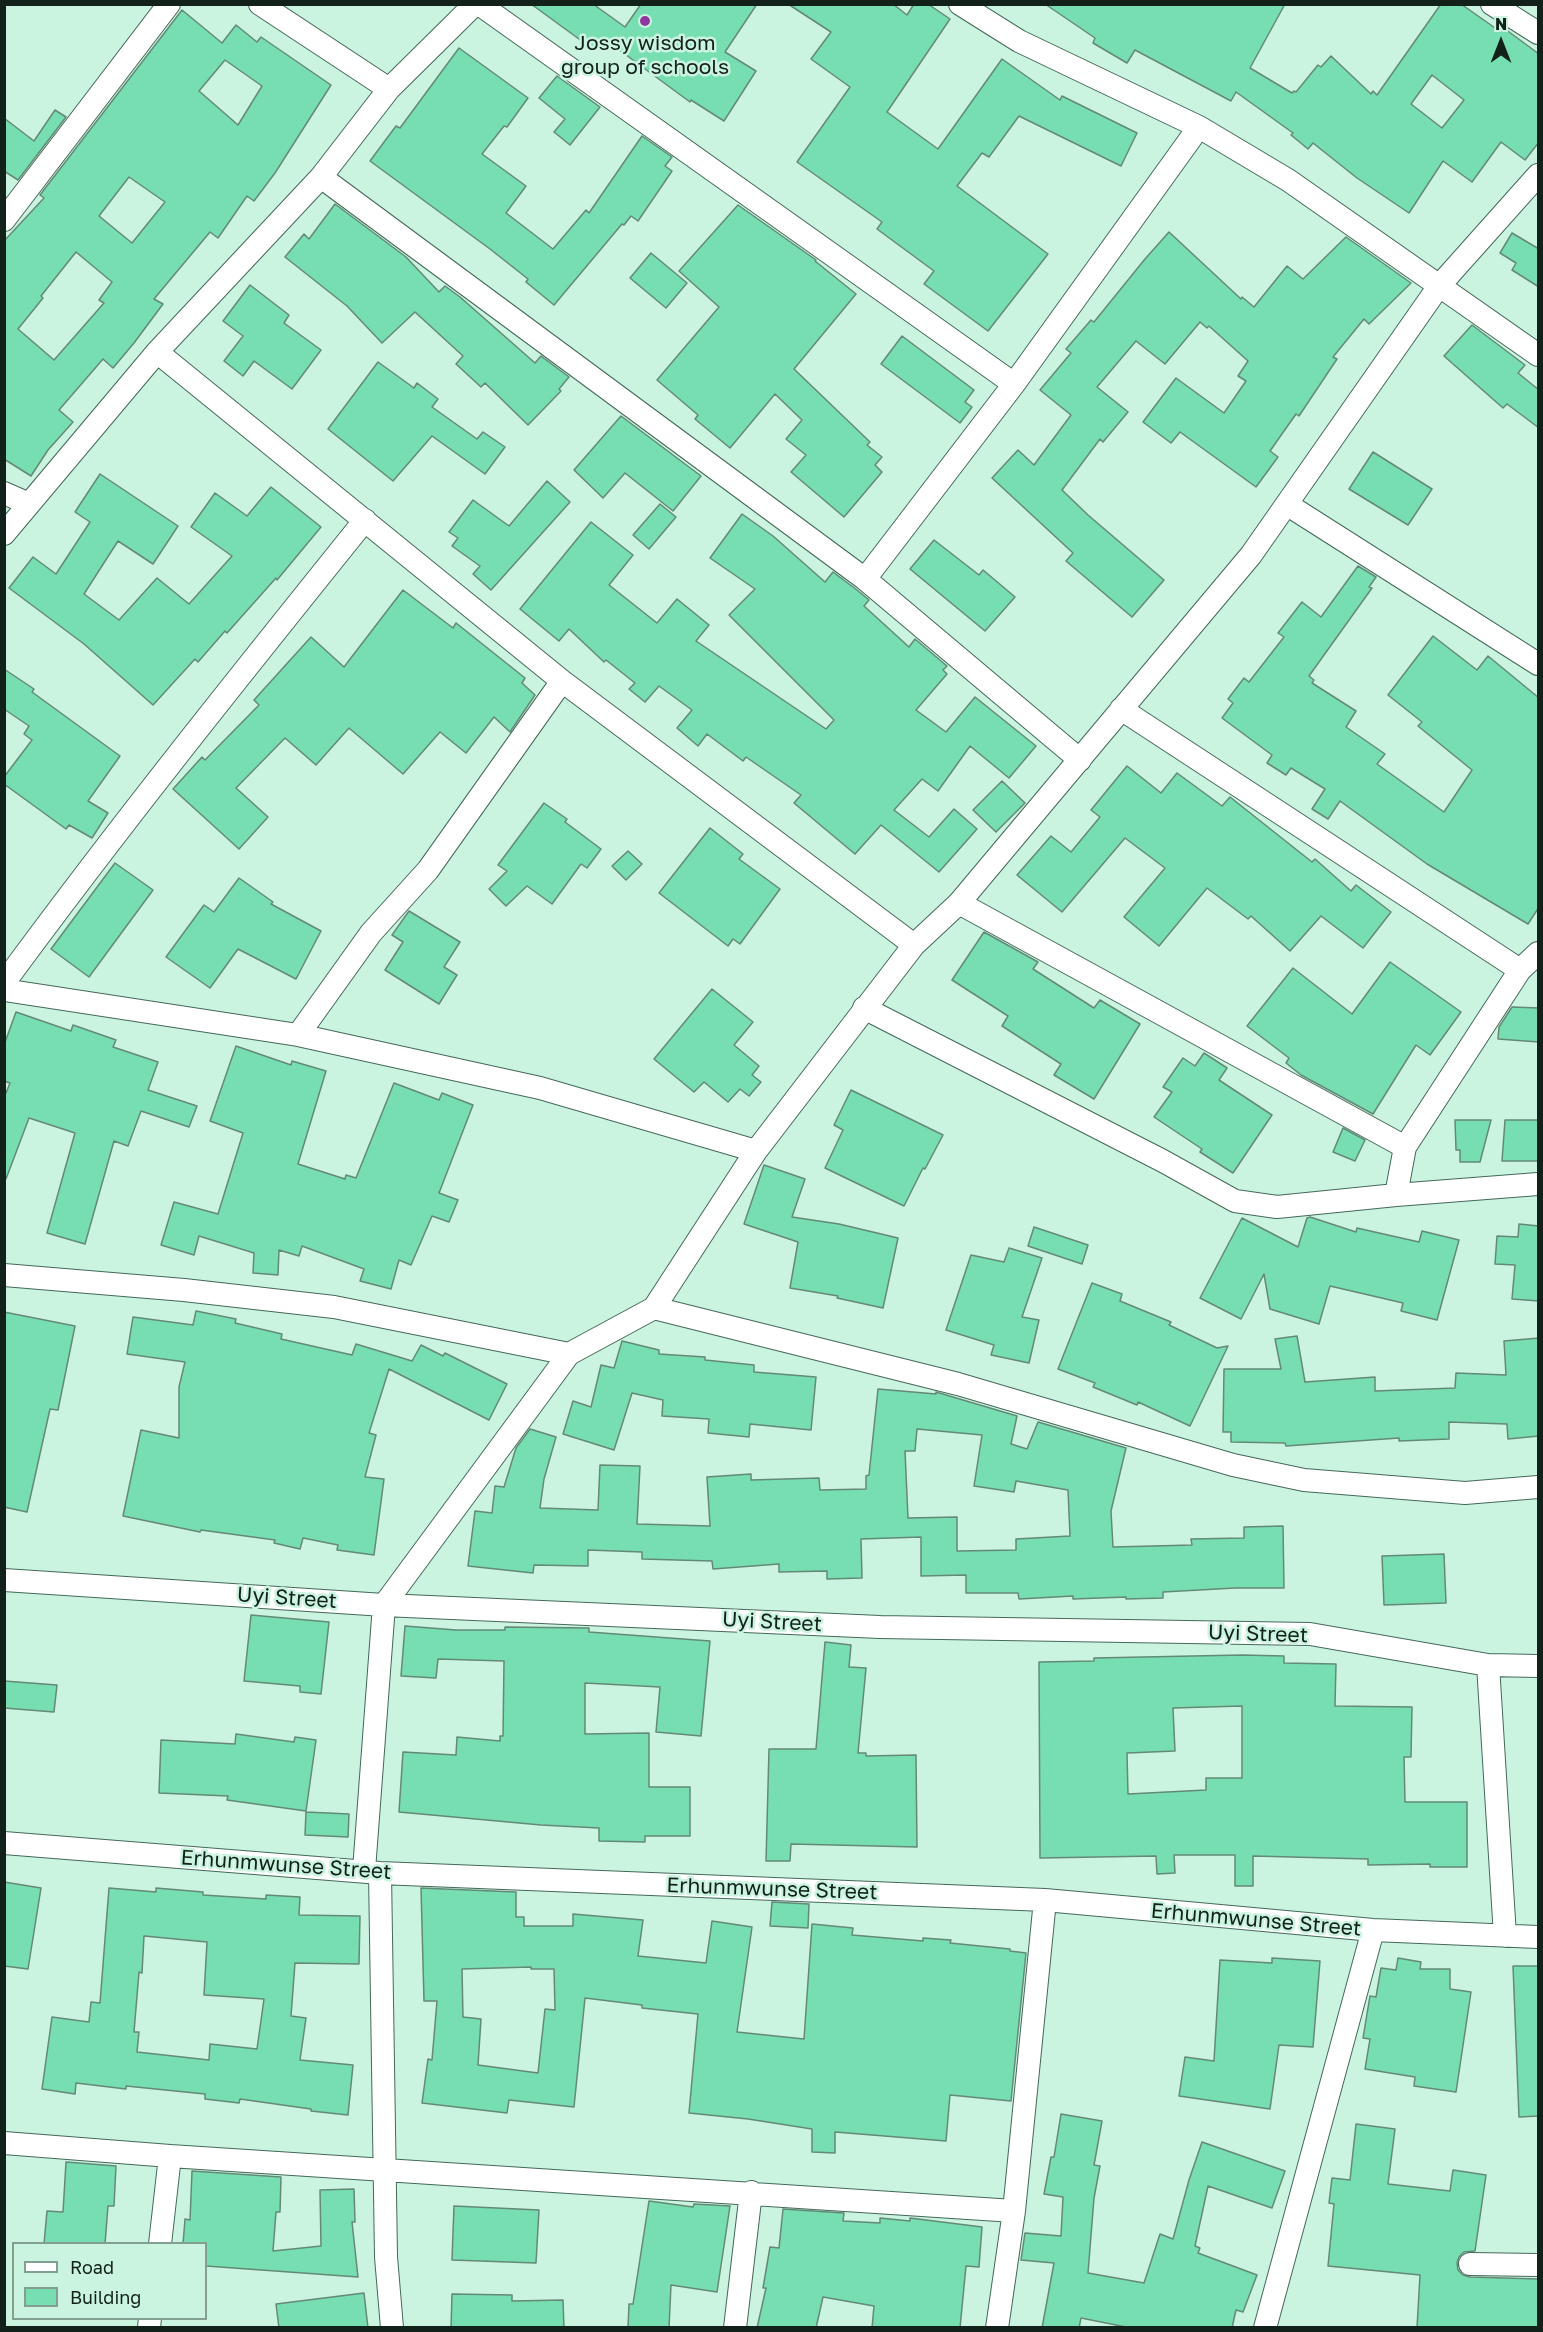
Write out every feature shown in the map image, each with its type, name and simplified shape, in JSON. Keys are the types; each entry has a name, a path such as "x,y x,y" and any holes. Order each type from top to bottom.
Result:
{"street":[{"path":"4,220 169,4"},
{"path":"260,4 389,89"},
{"path":"4,534 158,352 321,177 389,89 477,4 1014,384"},
{"path":"960,4 1019,41 1199,128 1288,180 1539,355"},
{"path":"1492,4 1539,33"},
{"path":"865,579 1014,384 1199,128"},
{"path":"392,2328 386,2257 385,2170 372,1872 384,1605 569,1354 654,1308 756,1151 864,1008 914,945 959,903 1251,555 1439,286 1539,175"},
{"path":"321,177 865,579 1080,760"},
{"path":"158,352 562,681 914,945"},
{"path":"4,494 29,504"},
{"path":"1288,505 1539,664"},
{"path":"4,983 89,868 216,705 365,520"},
{"path":"298,1035 371,933 428,870 562,681"},
{"path":"1121,709 1520,970"},
{"path":"959,903 1406,1147"},
{"path":"1396,1195 1406,1147 1520,970 1539,953"},
{"path":"4,990 298,1035 540,1088 756,1151"},
{"path":"864,1008 1163,1161 1235,1201 1277,1207 1539,1184"},
{"path":"4,1275 184,1290 334,1307 569,1354"},
{"path":"654,1308 958,1384 1233,1466 1304,1480 1465,1493 1539,1487"},
{"name":"Uyi Street","path":"4,1580 384,1605 880,1627 1310,1634 1488,1665 1539,1666"},
{"path":"1488,1665 1505,1936"},
{"name":"Erhunmwunse Street","path":"4,1843 372,1872 1045,1900 1373,1930 1539,1937"},
{"path":"997,2328 1014,2211 1045,1900"},
{"path":"1264,2328 1373,1930"},
{"path":"4,2143 170,2156 1014,2211"},
{"path":"160,2242 170,2156"},
{"path":"735,2328 750,2192"},
{"path":"1470,2264 1539,2265"}],"building":[{"path":"531,4 593,4 625,27 641,4 757,4 725,52 756,71 724,121 691,100 690,102 603,38 594,50"},
{"path":"788,4 893,4 907,15 914,4 928,4 950,19 887,112 938,149 1002,59 1060,100 1062,96 1137,133 1121,166 1019,116 989,157 982,153 957,186 1048,254 988,331 924,284 934,271 877,229 882,222 797,162 850,87 811,59 831,32"},
{"path":"1045,4 1285,4 1250,68 1292,93 1296,92 1318,65 1321,67 1331,56 1371,94 1373,91 1377,95 1441,4 1461,4 1498,30 1501,26 1539,54 1539,142 1525,160 1501,142 1472,182 1443,161 1409,213 1357,178 1313,143 1308,149 1291,135 1293,133 1236,92 1231,101 1135,50 1127,63 1093,43 1095,38","holes":["1432,75 1464,100 1442,128 1411,104"]},
{"path":"182,10 222,43 236,25 257,42 261,37 331,85 275,173 254,201 247,196 218,238 210,232 154,299 163,304 113,368 103,359 59,410 73,422 48,450 31,476 4,459 4,241 44,198 40,195","holes":["225,60 262,86 238,125 199,91","129,177 165,202 132,243 99,216","76,252 112,282 99,300 104,303 54,360 18,329 43,298 41,296"]},
{"path":"459,48 528,98 507,127 504,126 482,154 526,186 506,213 553,249 586,210 589,213 642,136 672,157 665,166 672,171 638,221 631,216 624,225 622,224 554,305 526,282 528,279 490,249 370,161 396,126 400,128"},
{"path":"557,76 600,107 570,145 554,132 565,119 539,98"},
{"path":"55,110 66,117 18,180 4,171 4,118 34,141"},
{"path":"335,204 406,257 439,292 445,286 460,297 535,363 541,356 569,377 559,389 561,391 528,425 485,383 481,387 456,364 463,356 415,312 382,343 347,306 285,257 304,234 309,239"},
{"path":"738,205 816,260 856,294 794,369 870,442 867,445 882,457 875,465 882,472 844,517 791,472 806,455 786,439 802,420 775,394 730,448 695,419 698,415 657,380 719,307 679,271"},
{"path":"1169,232 1241,299 1242,297 1254,307 1287,266 1303,279 1346,237 1411,283 1369,324 1364,319 1333,357 1337,359 1299,416 1296,414 1270,451 1278,457 1256,487 1180,432 1171,443 1143,422 1176,378 1224,413 1246,381 1238,376 1248,361 1209,326 1207,328 1200,322 1165,364 1136,341 1097,387 1128,412 1103,442 1100,439 1062,490 1164,580 1132,617 1066,561 1073,553 992,478 1018,450 1034,465 1071,415 1040,390 1071,353 1066,349 1091,320 1094,322"},
{"path":"1512,233 1539,249 1539,287 1512,270 1516,263 1500,253"},
{"path":"651,253 687,283 666,308 630,278"},
{"path":"250,285 289,315 284,323 321,350 292,389 254,361 243,376 224,361 243,336 223,321"},
{"path":"1472,325 1525,365 1518,373 1539,390 1539,428 1507,404 1503,408 1444,356"},
{"path":"902,336 974,390 965,402 972,407 960,423 881,364"},
{"path":"378,362 414,388 417,383 438,399 432,407 477,439 483,432 505,447 485,474 432,436 393,481 328,429"},
{"path":"621,416 701,476 673,511 625,473 603,498 574,470"},
{"path":"1373,452 1432,489 1408,525 1349,489"},
{"path":"100,474 178,526 153,564 118,541 84,594 119,620 157,578 189,604 232,556 191,527 215,493 247,516 271,487 321,527 277,580 276,578 227,633 225,631 198,662 195,659 153,705 84,644 9,588 33,557 56,574 90,522 75,512"},
{"path":"547,481 570,502 491,590 473,574 480,566 452,546 458,538 449,532 473,500 509,526"},
{"path":"660,504 676,517 649,549 633,535"},
{"path":"742,514 773,536 825,582 833,572 869,600 864,606 909,647 915,639 947,666 943,670 947,674 916,710 946,732 975,697 1036,746 1009,778 970,746 938,791 922,779 894,810 929,837 954,809 977,829 939,872 881,825 855,854 794,803 801,795 746,757 743,761 707,734 698,746 677,728 692,710 659,686 645,702 629,689 635,683 606,660 604,662 569,629 559,641 520,609 591,522 633,555 609,585 657,623 677,599 709,625 696,641 826,729 834,720 729,615 755,589 710,558"},
{"path":"934,540 979,575 983,570 1015,597 985,631 910,569"},
{"path":"1358,566 1376,577 1369,587 1372,588 1309,676 1314,680 1312,683 1356,711 1346,727 1385,754 1377,764 1444,812 1472,770 1418,726 1422,722 1388,695 1433,636 1477,670 1488,656 1539,698 1539,907 1528,924 1427,864 1340,801 1328,819 1312,809 1325,789 1291,768 1286,775 1267,763 1272,755 1222,718 1233,703 1228,699 1244,678 1249,682 1284,637 1278,633 1302,602 1321,617"},
{"path":"403,590 453,628 456,623 525,678 522,683 535,695 510,732 494,717 466,753 440,732 403,774 349,728 316,765 285,738 236,788 268,817 239,849 173,789 202,757 205,760 259,705 254,700 311,637 344,667"},
{"path":"4,669 34,689 32,692 120,756 88,801 108,813 92,838 69,825 66,829 4,784 4,777 32,740 24,734 29,726 4,709"},
{"path":"1127,766 1161,793 1177,773 1222,806 1230,797 1312,862 1315,859 1351,891 1356,885 1391,912 1363,948 1321,916 1290,951 1251,916 1248,919 1207,888 1159,946 1124,917 1165,868 1125,838 1062,912 1017,875 1051,836 1071,852 1100,817 1091,810"},
{"path":"1002,781 1025,803 996,832 973,810"},
{"path":"544,803 567,819 565,822 601,849 587,868 581,864 552,904 527,886 506,906 489,889 507,871 498,865"},
{"path":"710,828 743,854 739,859 780,889 740,944 733,939 728,946 659,893"},
{"path":"628,851 642,864 626,880 612,866"},
{"path":"115,863 153,890 89,977 51,949"},
{"path":"239,878 273,902 271,904 321,931 296,979 238,949 210,988 166,957 204,905 214,912"},
{"path":"409,911 460,942 444,967 457,975 439,1004 385,970 403,942 392,935"},
{"path":"984,932 1038,962 1033,969 1094,1008 1100,1000 1140,1024 1094,1099 1054,1075 1061,1064 1002,1026 1008,1016 952,980"},
{"path":"1390,962 1461,1012 1430,1055 1416,1045 1373,1114 1301,1075 1286,1063 1289,1058 1247,1026 1293,968 1352,1014"},
{"path":"712,989 753,1022 734,1045 759,1066 752,1075 761,1082 749,1096 740,1089 728,1102 704,1082 694,1092 654,1059"},
{"path":"1512,1007 1539,1008 1539,1042 1498,1039 1499,1027"},
{"path":"16,1012 71,1031 73,1025 116,1040 113,1047 158,1062 148,1090 197,1106 189,1127 141,1111 128,1146 114,1141 85,1244 47,1233 75,1133 29,1118 6,1179 4,1179 4,1098 10,1083 4,1081 4,1045"},
{"path":"236,1046 291,1065 292,1061 326,1071 298,1164 345,1179 346,1175 356,1178 394,1083 439,1100 442,1093 473,1105 439,1193 458,1200 449,1222 432,1216 411,1265 399,1260 391,1289 360,1281 364,1269 302,1246 299,1256 279,1250 278,1275 253,1273 254,1253 199,1236 194,1255 161,1245 174,1202 218,1214 243,1133 210,1121"},
{"path":"1204,1053 1227,1068 1219,1080 1272,1115 1233,1173 1200,1152 1202,1149 1154,1117 1172,1092 1163,1087 1183,1058 1195,1066"},
{"path":"851,1090 943,1135 904,1206 825,1168 843,1130 834,1125"},
{"path":"1455,1120 1491,1120 1480,1162 1460,1162 1460,1150 1456,1150"},
{"path":"1505,1120 1539,1120 1539,1161 1502,1161"},
{"path":"1343,1128 1365,1140 1355,1161 1333,1152"},
{"path":"764,1165 805,1179 792,1217 839,1224 898,1238 883,1308 837,1298 838,1296 790,1288 798,1242 744,1224"},
{"path":"1242,1218 1298,1247 1307,1218 1356,1232 1357,1228 1419,1242 1422,1231 1459,1240 1437,1320 1401,1311 1403,1303 1330,1286 1319,1324 1270,1309 1264,1274 1241,1319 1200,1298"},
{"path":"1519,1224 1539,1226 1539,1301 1512,1299 1515,1265 1495,1264 1497,1236 1518,1237"},
{"path":"1034,1227 1088,1245 1082,1264 1028,1246"},
{"path":"1009,1248 1042,1258 1022,1317 1039,1320 1029,1363 991,1355 994,1345 946,1330 971,1255 1004,1262"},
{"path":"1092,1283 1122,1294 1120,1301 1171,1322 1169,1325 1217,1348 1228,1346 1190,1426 1138,1402 1137,1405 1093,1387 1095,1383 1058,1369"},
{"path":"196,1311 236,1319 235,1323 282,1334 281,1339 352,1355 356,1344 412,1361 421,1345 443,1356 445,1353 507,1384 489,1420 389,1369 369,1433 376,1435 365,1477 384,1479 374,1555 337,1550 338,1545 303,1538 300,1549 274,1543 275,1540 201,1530 200,1532 123,1516 141,1430 179,1438 179,1387 185,1362 127,1354 133,1317 193,1325"},
{"path":"4,1312 75,1326 58,1410 50,1409 27,1512 4,1507"},
{"path":"1297,1336 1305,1382 1375,1377 1375,1391 1455,1388 1456,1373 1506,1375 1504,1341 1539,1338 1539,1436 1508,1439 1507,1424 1449,1422 1449,1439 1399,1441 1399,1438 1286,1446 1285,1443 1231,1442 1231,1432 1223,1432 1224,1369 1281,1369 1275,1339"},
{"path":"622,1341 659,1350 659,1354 705,1357 705,1360 754,1365 754,1372 816,1377 811,1430 750,1424 749,1437 708,1433 709,1419 662,1416 663,1400 632,1393 614,1450 563,1434 573,1401 591,1407 601,1365 614,1368"},
{"path":"878,1389 936,1394 936,1392 1017,1416 1011,1444 1027,1449 1038,1422 1126,1448 1111,1511 1113,1547 1192,1545 1191,1539 1244,1538 1244,1527 1283,1526 1284,1588 1163,1592 1163,1598 1126,1599 1126,1597 1073,1599 1073,1596 1019,1599 1018,1593 966,1593 966,1575 921,1576 921,1537 861,1539 862,1578 827,1579 827,1571 779,1572 779,1564 713,1569 712,1561 642,1559 642,1552 588,1550 588,1566 534,1565 533,1573 468,1566 475,1511 492,1513 495,1486 504,1487 516,1448 530,1429 556,1437 544,1479 540,1508 598,1510 600,1465 640,1466 637,1524 710,1526 707,1477 751,1474 751,1480 819,1478 820,1490 866,1489 866,1476 869,1475","holes":["917,1429 982,1435 974,1486 1014,1492 1016,1481 1068,1490 1070,1536 1016,1539 1016,1550 957,1551 957,1517 908,1518 905,1451 915,1451"]},
{"path":"1444,1554 1446,1603 1384,1605 1382,1556"},
{"path":"251,1615 329,1622 321,1694 300,1692 300,1686 244,1681"},
{"path":"405,1626 456,1630 505,1630 505,1627 589,1628 589,1632 710,1641 701,1736 656,1732 660,1687 585,1683 585,1734 649,1733 649,1787 690,1787 690,1836 645,1836 645,1842 599,1841 599,1828 399,1812 403,1752 456,1755 457,1737 500,1741 500,1736 503,1736 504,1661 438,1659 436,1678 401,1676"},
{"path":"825,1642 851,1645 849,1667 866,1668 858,1753 866,1753 866,1756 916,1755 917,1847 791,1844 790,1861 766,1861 769,1749 816,1749"},
{"path":"1284,1656 1284,1663 1336,1664 1335,1706 1412,1707 1411,1757 1404,1757 1405,1802 1467,1802 1467,1867 1430,1867 1430,1864 1368,1865 1368,1859 1253,1856 1253,1886 1235,1886 1235,1855 1174,1855 1175,1873 1157,1874 1156,1856 1040,1858 1039,1662 1094,1661 1094,1658","holes":["1242,1706 1242,1778 1206,1778 1206,1790 1128,1794 1127,1753 1175,1751 1173,1708"]},
{"path":"4,1681 57,1685 54,1712 4,1708"},
{"path":"236,1734 294,1742 295,1737 316,1740 306,1811 227,1800 228,1796 159,1793 161,1740 235,1744"},
{"path":"306,1812 349,1814 348,1837 305,1835"},
{"path":"4,1882 41,1888 28,1969 4,1966"},
{"path":"109,1888 156,1892 156,1888 203,1892 203,1895 266,1899 266,1895 300,1897 299,1915 360,1916 359,1964 295,1963 291,2016 306,2018 300,2060 353,2065 348,2115 240,2099 239,2103 205,2099 205,2094 126,2086 126,2089 76,2083 75,2094 42,2089 52,2017 89,2022 91,2002 100,2003","holes":["144,1936 207,1942 204,1995 264,1999 257,2049 210,2044 209,2060 137,2052 139,2032 134,2032 139,1972 142,1973"]},
{"path":"421,1888 516,1892 516,1917 524,1917 524,1926 573,1926 573,1914 643,1920 638,1956 706,1963 712,1921 752,1927 737,2032 804,2039 812,1924 853,1928 852,1935 923,1941 923,1938 951,1940 950,1943 1010,1949 1010,1951 1026,1953 1011,2101 950,2095 946,2141 835,2132 835,2153 812,2152 812,2129 689,2113 698,2014 642,2008 642,2005 585,1998 574,2107 509,2100 507,2113 422,2103 428,2059 432,2060 437,2001 424,2001","holes":["531,1967 531,1969 554,1969 555,2010 545,2009 538,2073 478,2065 481,2019 463,2017 462,1969"]},
{"path":"772,1902 809,1904 808,1928 770,1926"},
{"path":"1272,1958 1320,1961 1313,2047 1279,2045 1270,2109 1179,2096 1185,2057 1214,2061 1220,1960 1272,1963"},
{"path":"1398,1958 1421,1962 1420,1969 1450,1969 1450,1989 1471,1992 1456,2092 1414,2086 1415,2077 1365,2069 1370,2039 1363,2038 1370,1996 1376,1997 1381,1968 1396,1970"},
{"path":"1513,1966 1539,1966 1539,2116 1519,2117"},
{"path":"1061,2114 1102,2121 1094,2165 1100,2166 1094,2198 1088,2273 1144,2283 1160,2234 1173,2239 1202,2142 1285,2171 1272,2208 1208,2186 1195,2246 1200,2248 1198,2253 1257,2275 1243,2312 1236,2310 1232,2328 1131,2328 1081,2318 1079,2328 1042,2328 1054,2263 1021,2260 1025,2233 1061,2236 1063,2197 1044,2194 1051,2157 1054,2157"},
{"path":"1356,2124 1395,2129 1388,2184 1450,2191 1453,2170 1486,2175 1475,2251 1464,2252 1459,2257 1458,2270 1470,2277 1539,2279 1539,2328 1417,2328 1420,2275 1328,2266 1334,2204 1329,2203 1332,2178 1350,2180"},
{"path":"66,2162 116,2166 114,2206 108,2206 105,2242 44,2242 47,2211 63,2212"},
{"path":"192,2171 281,2177 280,2212 276,2212 273,2251 321,2246 320,2190 354,2189 355,2222 352,2222 358,2277 207,2266 207,2242 183,2242 185,2219 190,2220"},
{"path":"649,2201 693,2207 694,2204 730,2206 717,2292 671,2285 669,2328 628,2328 629,2304 633,2304"},
{"path":"454,2206 539,2210 536,2263 452,2260"},
{"path":"783,2209 844,2213 843,2221 880,2223 880,2218 910,2221 910,2218 982,2227 979,2267 966,2266 960,2328 872,2328 874,2306 823,2297 816,2328 757,2328 766,2288 763,2288 770,2247 779,2248"},
{"path":"364,2293 368,2328 279,2328 276,2304"},
{"path":"452,2294 512,2295 512,2301 563,2300 564,2328 451,2328"}],"place":[{"name":"Jossy wisdom group of schools","path":"645,21"}]}
